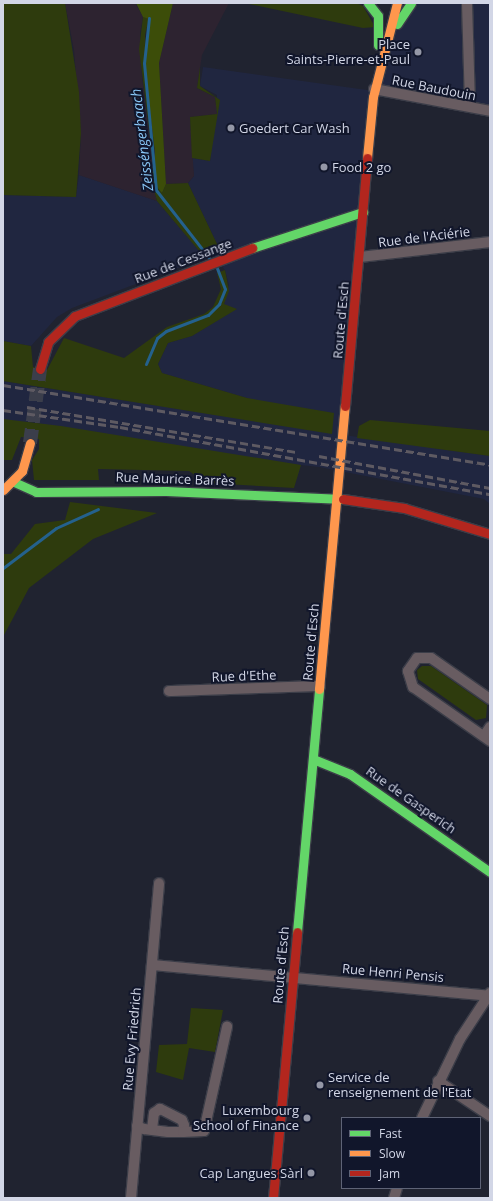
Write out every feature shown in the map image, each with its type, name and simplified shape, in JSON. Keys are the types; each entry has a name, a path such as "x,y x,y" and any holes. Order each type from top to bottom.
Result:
{"main road":[{"path":"368,3 375,9 381,29 374,89"},
{"name":"Route d'Esch","path":"273,1198 360,257 374,89 397,3"},
{"name":"Route d'Esch","path":"374,89 400,16 411,3"},
{"name":"Rue de Cessange","path":"40,369 48,342 64,322 214,263 363,212"},
{"path":"3,490 14,482 25,464 30,443"},
{"name":"Rue Maurice Barrès","path":"14,482 36,492 166,491 338,498 404,508 490,534"},
{"name":"Rue de Gasperich","path":"313,759 350,774 490,872"}],"street":[{"path":"467,3 470,107"},
{"name":"Rue Baudouin","path":"374,89 490,111"},
{"name":"Rue de l'Aciérie","path":"360,257 490,242"},
{"path":"490,699 431,658 417,658 408,670 413,686 487,738 490,727"},
{"name":"Rue d'Ethe","path":"169,691 320,686"},
{"name":"Rue Evy Friedrich","path":"131,1198 159,883"},
{"name":"Rue Henri Pensis","path":"152,965 490,995"},
{"path":"422,1117 438,1081 490,995"},
{"path":"137,1126 152,1130 183,1132 204,1131 227,1027"},
{"path":"438,1081 490,1116"},
{"path":"152,1130 154,1113 160,1109 182,1120 183,1132"}],"shaded area":[{"path":"65,3 135,3 143,17 140,33 142,78 152,153 151,180 157,201 79,175 81,133 74,50"},
{"path":"173,3 229,3 202,55 197,88 215,97 217,114 190,117 194,176 188,183 166,184 159,63"},
{"path":"411,3 490,3 490,111 374,89 397,25"},
{"path":"203,67 374,91 344,435 490,456 490,504 484,499 319,467 301,465 298,475 39,449 39,439 21,437 3,447 3,381 332,433 247,398 162,373 158,364 168,343 192,336 236,309 224,305 229,285 225,270 213,255 224,250 217,244 188,183 194,176 192,158 210,161 217,95 200,86"},
{"path":"79,175 157,201 205,258 72,308 57,317 31,346 3,341 3,195 76,197"}],"green space":[{"path":"3,3 65,3 79,92 81,133 76,197 3,195"},
{"path":"136,3 173,3 159,63 166,184 162,193 151,180 155,152 144,63 149,19 143,17"},
{"path":"244,3 356,3 363,6 375,27 363,28"},
{"path":"143,17 149,18 145,35 152,153 139,49"},
{"path":"200,67 200,86 220,100 210,161 192,158 190,117 217,114 215,97 197,88"},
{"path":"151,180 162,193 166,184 188,183 217,244 223,241 224,250 205,258 157,201"},
{"path":"225,270 229,291 224,304 237,309 192,336 168,343 158,364 162,373 247,398 334,413 332,434 3,381 3,341 31,346 33,367 47,370 64,338 124,358 167,327 204,314 213,307 221,289 217,273"},
{"path":"3,419 61,426 301,465 294,488 206,483 189,471 98,469 99,480 34,480 32,460 39,449 39,439 21,437 12,460 3,460"},
{"path":"370,420 490,431 490,456 357,438 359,426"},
{"path":"70,502 157,513 93,539 29,588 3,637 3,554 11,554 35,524 65,520"},
{"path":"422,666 431,666 487,705 486,718 476,720 418,679 417,670"},
{"path":"191,1008 223,1010 215,1052 189,1048 183,1080 156,1072 159,1045 187,1044"}],"waterway":[{"name":"Zeisséngerbaach","path":"149,18 144,63 156,190 210,259"},
{"name":"Zeisséngerbaach","path":"146,364 157,338 166,331 208,315 219,304 225,289 216,266"},
{"name":"Zeisséngerbaach","path":"3,568 56,528 98,509"}],"tunnel":[{"path":"30,443 40,369"}],"railway":[{"path":"3,385 490,465"},
{"path":"27,407 295,452"},
{"path":"3,410 120,427 490,494"},
{"path":"319,456 490,488"}],"traffic: fast":[{"path":"368,3 378,16 378,45"},
{"path":"397,24 411,3"},
{"path":"252,248 363,212"},
{"path":"14,482 36,492 166,491 343,499"},
{"path":"297,932 319,689"},
{"path":"313,759 350,774 490,872"}],"traffic: slow":[{"path":"367,158 373,97 397,3"},
{"path":"319,689 345,406"},
{"path":"3,490 22,471 30,443"}],"traffic: jam":[{"path":"345,406 367,158"},
{"path":"40,369 48,342 75,316 252,248"},
{"path":"343,499 404,508 490,534"},
{"path":"273,1198 297,932"}],"place":[{"name":"Place Saints-Pierre-et-Paul","path":"418,52"},
{"name":"Goedert Car Wash","path":"231,128"},
{"name":"Food 2 go","path":"324,167"},
{"name":"Service de renseignement de l'Etat","path":"320,1085"},
{"name":"Luxembourg School of Finance","path":"307,1118"},
{"name":"Cap Langues Sàrl","path":"311,1173"}]}
